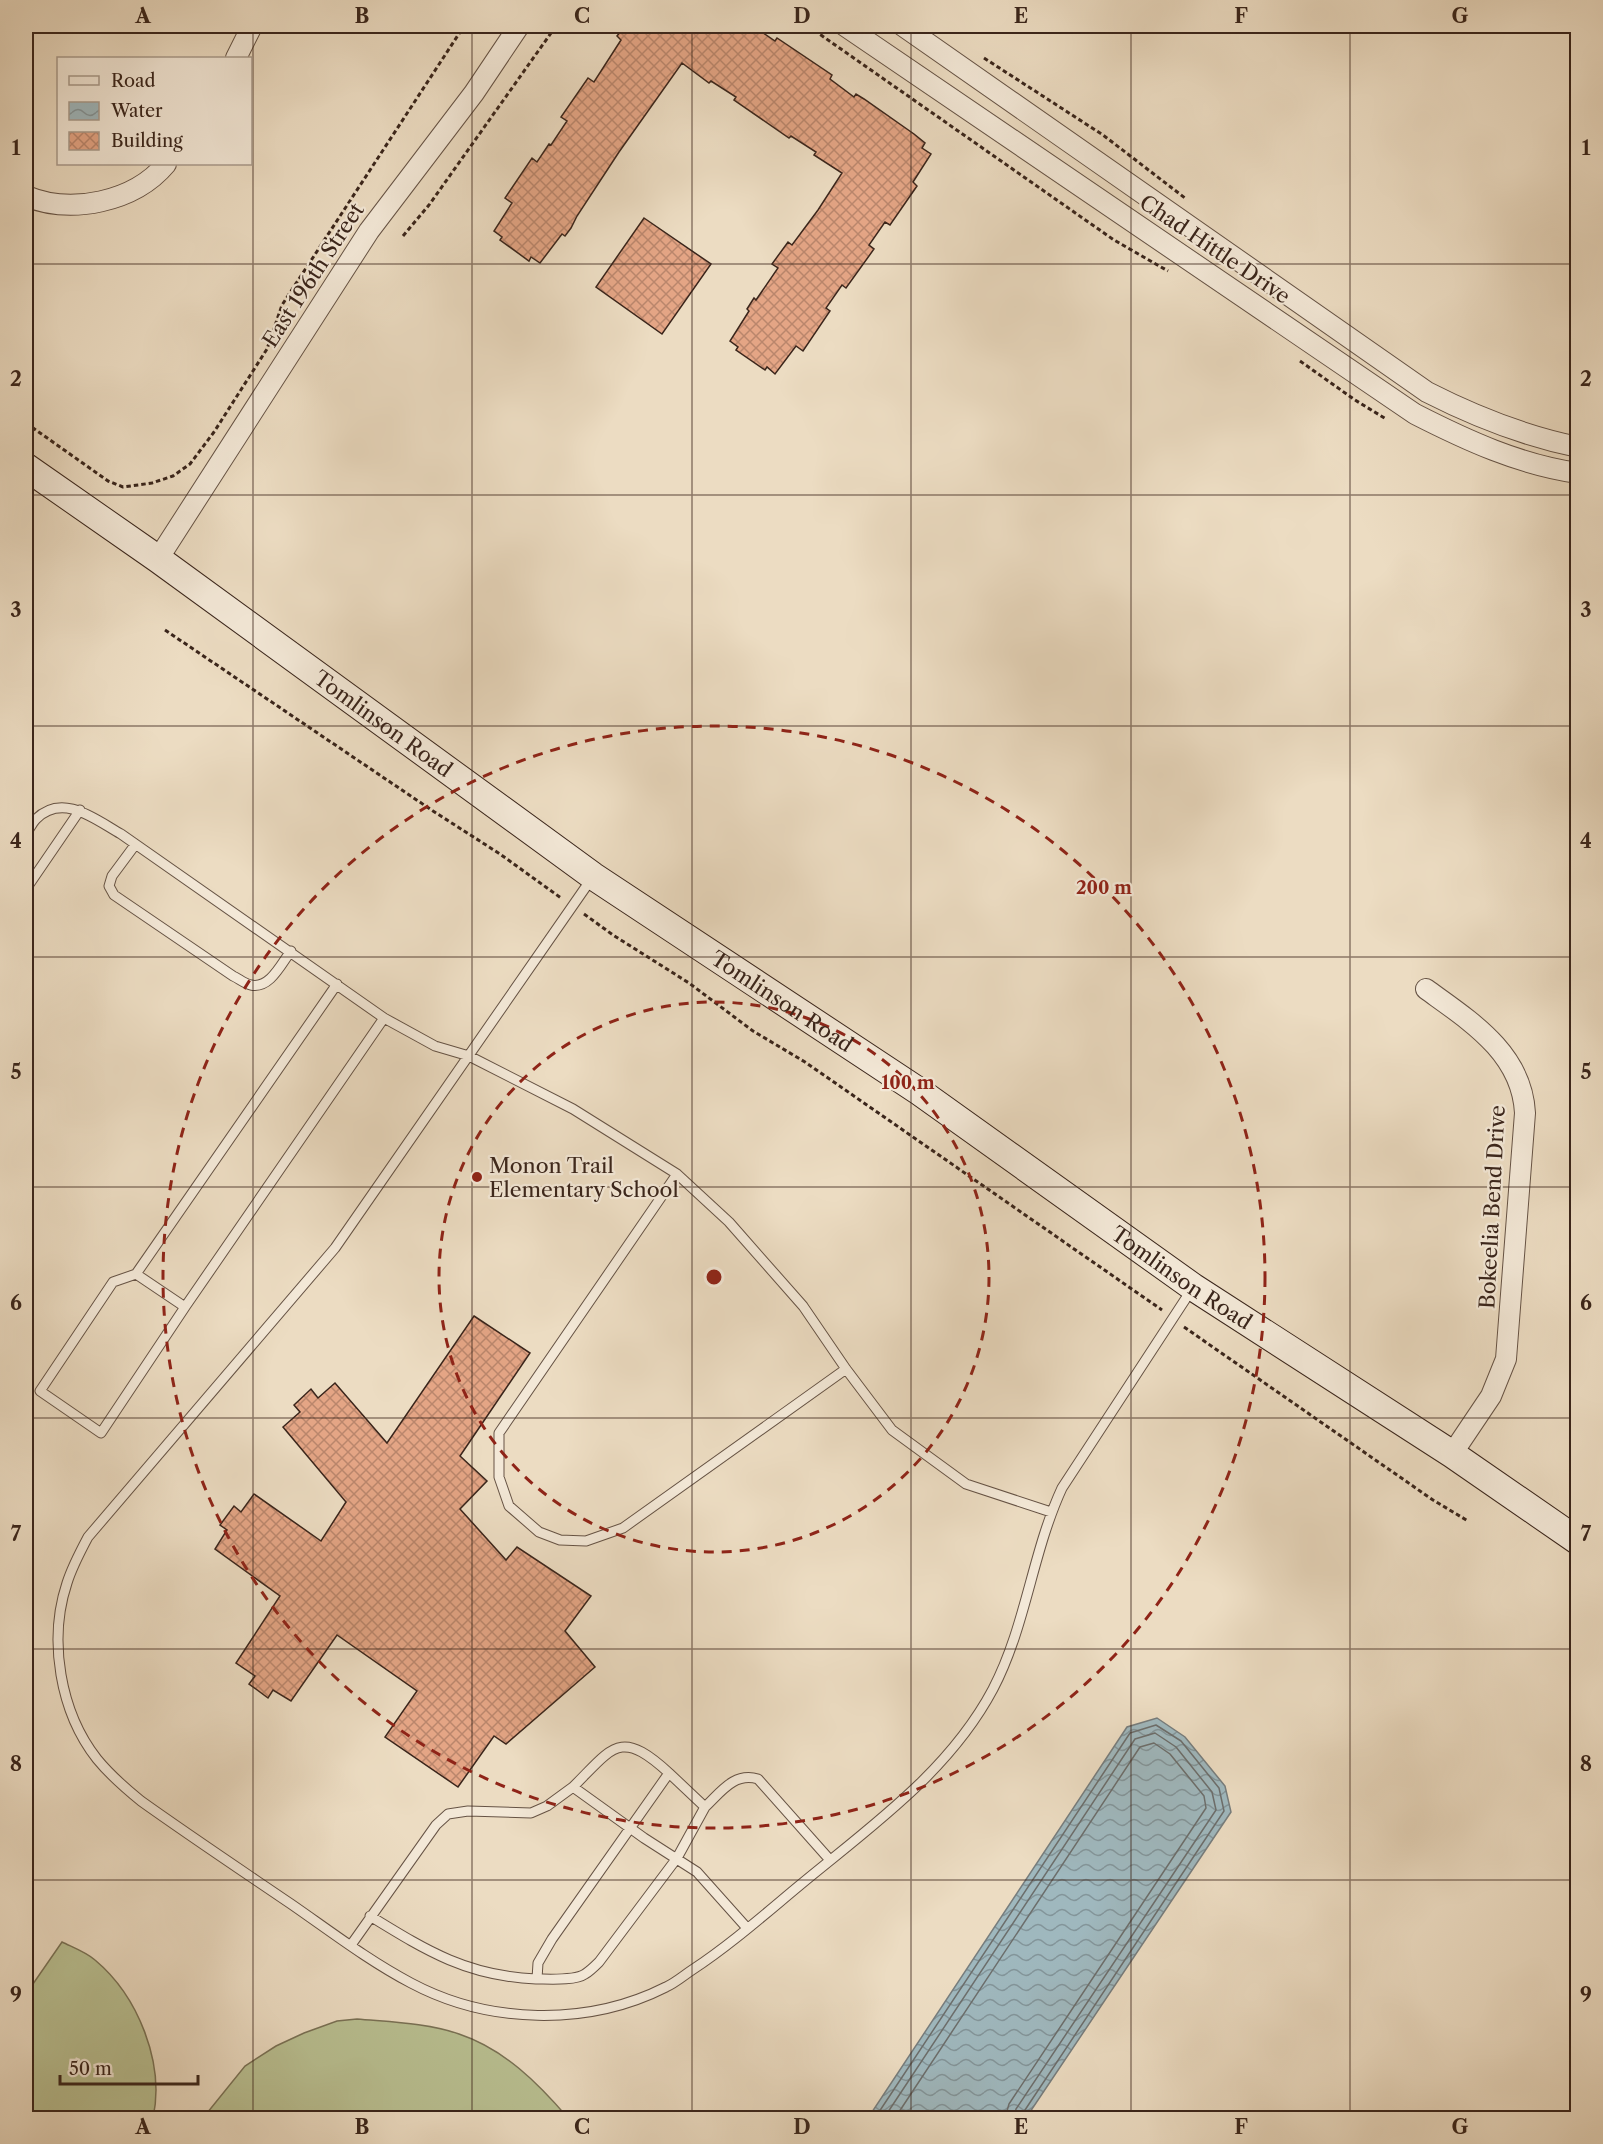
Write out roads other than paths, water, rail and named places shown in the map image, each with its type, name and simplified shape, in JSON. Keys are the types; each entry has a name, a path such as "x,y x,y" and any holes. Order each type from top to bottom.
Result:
{"street":[{"path":"237,57 252,26"},
{"name":"East 196th Street","path":"158,559 369,231 478,87 519,26"},
{"name":"Chad Hittle Drive","path":"845,26 1415,414 1476,443 1518,458 1578,473"},
{"name":"Chad Hittle Drive","path":"903,26 1427,392 1467,413 1515,432 1578,447"},
{"path":"26,196 62,205 91,204 134,188 156,174 165,165"},
{"name":"Tomlinson Road","path":"26,467 158,559 593,876 920,1092 1193,1287 1452,1454 1578,1540"},
{"name":"Bokeelia Bend Drive","path":"1426,989 1479,1029 1505,1055 1520,1085 1525,1105 1526,1124 1506,1359 1491,1396 1452,1454"}],"lane":[{"path":"26,834 36,818 56,807 80,810 135,844 384,1018 435,1046 470,1056 573,1109 677,1174 729,1222 803,1306 846,1369 892,1430 966,1484 1051,1512"},
{"path":"26,889 80,810"},
{"path":"135,844 112,876 109,886 114,895 233,976 250,985 261,984 269,980 291,951"},
{"path":"593,876 336,1248 88,1536 67,1582 61,1604 58,1653 62,1678 79,1728 98,1760 141,1801 351,1945 411,1983 449,2000 490,2011 546,2016 602,2009 639,1998 667,1987 706,1961 908,1795 943,1759 982,1708 1012,1647 1051,1512 1077,1464 1193,1287"},
{"path":"337,984 136,1274 113,1282 40,1390 101,1433 384,1018"},
{"path":"677,1174 500,1432 499,1477 509,1506 539,1532 560,1540 586,1541 623,1528 846,1369"},
{"path":"136,1274 185,1307"},
{"path":"351,1945 436,1824 448,1814 468,1811 531,1813 547,1806 573,1787 610,1750 632,1747 652,1757 705,1807"},
{"path":"537,1979 538,1963 552,1939 669,1773"},
{"path":"370,1916 433,1953 469,1968 508,1978 557,1980 584,1976 599,1962 677,1858 705,1807 742,1777 758,1779 830,1860"},
{"path":"573,1787 697,1872 747,1928"}],"water":[{"path":"1157,1718 1185,1737 1225,1786 1231,1812 1026,2118 868,2118 1127,1727"}],"place":[{"name":"Monon Trail Elementary School","path":"477,1177"}]}
